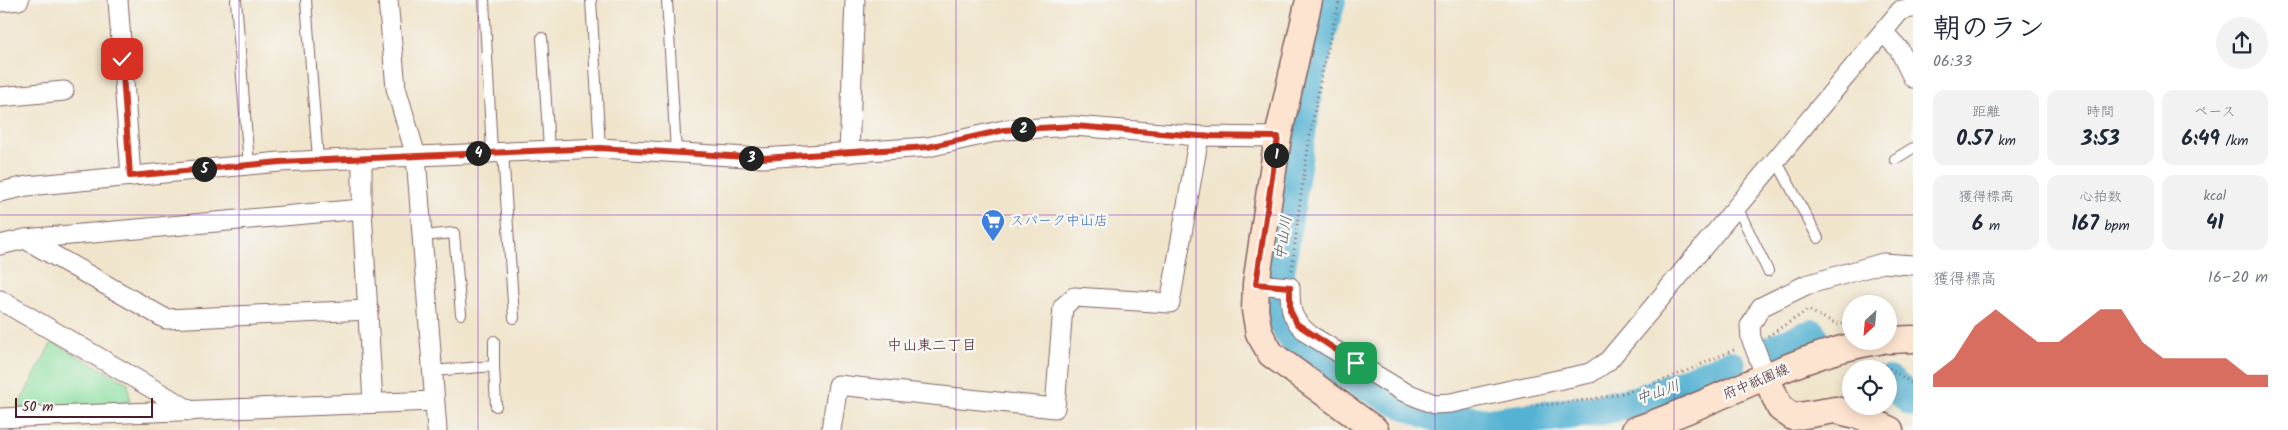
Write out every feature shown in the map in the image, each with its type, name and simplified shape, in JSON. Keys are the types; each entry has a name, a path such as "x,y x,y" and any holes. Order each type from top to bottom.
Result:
{"street":[{"path":"0,2 19,0"},
{"path":"118,0 130,176"},
{"path":"388,0 396,88 416,156 437,430"},
{"path":"849,153 854,0"},
{"path":"1309,0 1278,137 1260,284 1255,310 1259,333 1271,354 1376,430"},
{"path":"1260,284 1286,286 1290,310 1297,324 1310,335 1402,391 1434,404 1451,404 1590,372 1608,362 1901,10 1913,8"},
{"path":"1883,32 1899,49 1913,78"},
{"path":"0,97 64,91"},
{"path":"0,192 27,186 318,160 600,148 763,158 849,153 928,147 1004,130 1074,126 1199,136 1278,137"},
{"path":"831,430 838,385 1055,408 1063,307 1074,297 1170,303 1199,136"},
{"path":"362,158 362,209 374,403"},
{"path":"0,246 25,239 362,209"},
{"path":"25,239 166,319 369,310"},
{"path":"1890,430 1860,416 1835,410 1793,417 1780,408 1751,338 1750,326 1761,307 1806,285 1883,263 1913,265"},
{"path":"0,300 191,411"},
{"name":"府中祇園線","path":"1898,343 1913,339"},
{"name":"府中祇園線","path":"1636,430 1677,416 1766,377 1842,349"},
{"path":"0,418 434,401"}],"lane":[{"path":"236,0 249,165"},
{"path":"306,0 318,160"},
{"path":"484,0 514,318"},
{"path":"591,0 600,148"},
{"path":"667,0 676,152"},
{"path":"542,38 549,150"},
{"path":"1895,158 1913,148"},
{"path":"1776,160 1818,238"},
{"path":"1737,207 1768,272"},
{"path":"422,236 454,233 461,314"},
{"path":"494,341 496,406"},
{"path":"432,372 494,366"}],"path":[{"path":"1286,286 1313,110 1340,0"},
{"path":"1766,338 1808,310 1837,324 1842,323"},
{"path":"1884,350 1913,384"}],"green space":[{"path":"52,342 128,383 130,404 17,408"}],"waterway":[{"name":"中山川","path":"1330,0 1308,81 1275,298 1278,315 1298,343 1347,374 1396,400 1436,416 1487,424 1597,410 1642,400 1730,366"},
{"name":"中山川","path":"1771,351 1812,335"},
{"name":"中山川","path":"1897,388 1913,401"}],"place":[{"name":"スパーク中山店","path":"993,242"}],"district":[{"name":"中山東二丁目","path":"932,346"}],"route":[{"path":"122,59 130,176 280,162 600,148 763,158 928,147 1004,130 1074,126 1199,136 1278,137 1256,284 1290,287 1290,310 1297,324 1310,335 1356,363"}]}
